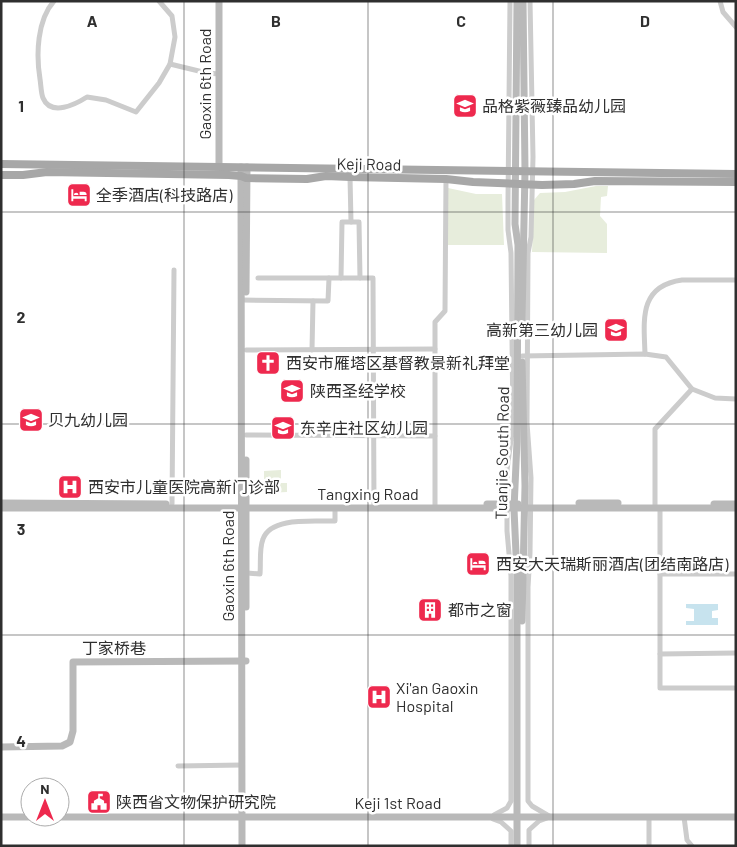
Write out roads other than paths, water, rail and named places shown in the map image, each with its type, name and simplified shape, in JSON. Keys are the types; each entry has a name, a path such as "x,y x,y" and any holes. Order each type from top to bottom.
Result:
{"main road":[{"name":"Keji Road","path":"1,164 736,174"},
{"name":"Keji Road","path":"1,175 47,172 307,179 326,176 446,179 512,185 574,184 595,181 736,182"}],"street":[{"path":"54,1 50,6 39,34 37,61 43,99 50,106 64,108 77,104 87,97 106,100 136,112 159,83 170,64 175,37 172,16 159,1"},
{"name":"Gaoxin 6th Road","path":"219,1 219,166"},
{"name":"Tuanjie South Road","path":"510,1 512,185 518,245 518,359 511,506 517,576 522,846"},
{"name":"Tuanjie South Road","path":"512,170 516,1"},
{"name":"Tuanjie South Road","path":"523,1 529,171"},
{"name":"Tuanjie South Road","path":"517,846 520,817 522,577 528,506 523,245 529,171 530,1"},
{"path":"720,1 723,12 736,27"},
{"path":"170,64 219,74"},
{"name":"Gaoxin 6th Road","path":"242,846 244,817 244,167"},
{"path":"350,177 351,222"},
{"path":"435,506 435,322 445,311 446,179"},
{"path":"341,278 342,222 359,222 360,278"},
{"path":"172,504 174,270"},
{"path":"258,278 373,278 374,506"},
{"path":"244,300 328,301 329,278"},
{"path":"645,354 645,310 655,290 682,280 736,280"},
{"name":"Gaoxin 6th Road","path":"244,300 246,350 244,506 247,573 242,766 246,846"},
{"path":"312,350 313,301"},
{"path":"246,350 435,349"},
{"path":"525,356 645,354 666,357 692,390 715,398 736,399"},
{"path":"692,390 655,429 656,507 660,574 660,688 734,688"},
{"path":"246,435 435,436"},
{"name":"Tangxing Road","path":"1,503 172,504 335,508 374,506"},
{"name":"Tangxing Road","path":"656,507 736,504"},
{"name":"Tangxing Road","path":"1,508 244,506 736,508"},
{"path":"488,817 508,808 512,801 512,576 508,553 511,506"},
{"path":"528,506 530,553 528,587 528,802 541,813 552,817"},
{"path":"247,573 260,574 262,540 266,531 270,528 284,523 335,521 335,508"},
{"path":"660,574 736,574"},
{"path":"660,654 736,653"},
{"name":"丁家桥巷","path":"1,746 62,746 70,742 73,731 74,662 244,661"},
{"path":"178,766 242,766"},
{"path":"1,817 20,817"},
{"name":"Keji 1st Road","path":"70,817 736,817"},
{"path":"488,817 501,822 511,831 511,846"},
{"path":"528,846 529,830 539,821 552,817"},
{"path":"649,817 649,846"},
{"path":"684,817 687,840 692,846"}],"water":[{"path":"686,604 718,604 718,610 712,611 712,618 718,618 718,625 686,625 686,621 694,621 694,609 686,608"}],"place":[{"name":"品格紫薇臻品幼儿园","path":"465,106"},
{"name":"全季酒店(科技路店)","path":"79,195"},
{"name":"高新第三幼儿园","path":"616,330"},
{"name":"西安市雁塔区基督教景新礼拜堂","path":"268,363"},
{"name":"陕西圣经学校","path":"292,391"},
{"name":"贝九幼儿园","path":"31,420"},
{"name":"东辛庄社区幼儿园","path":"283,428"},
{"name":"西安市儿童医院高新门诊部","path":"70,487"},
{"name":"西安大天瑞斯丽酒店(团结南路店)","path":"478,564"},
{"name":"都市之窗","path":"430,610"},
{"name":"Xi'an Gaoxin Hospital","path":"379,697"},
{"name":"陕西省文物保护研究院","path":"99,802"}]}
